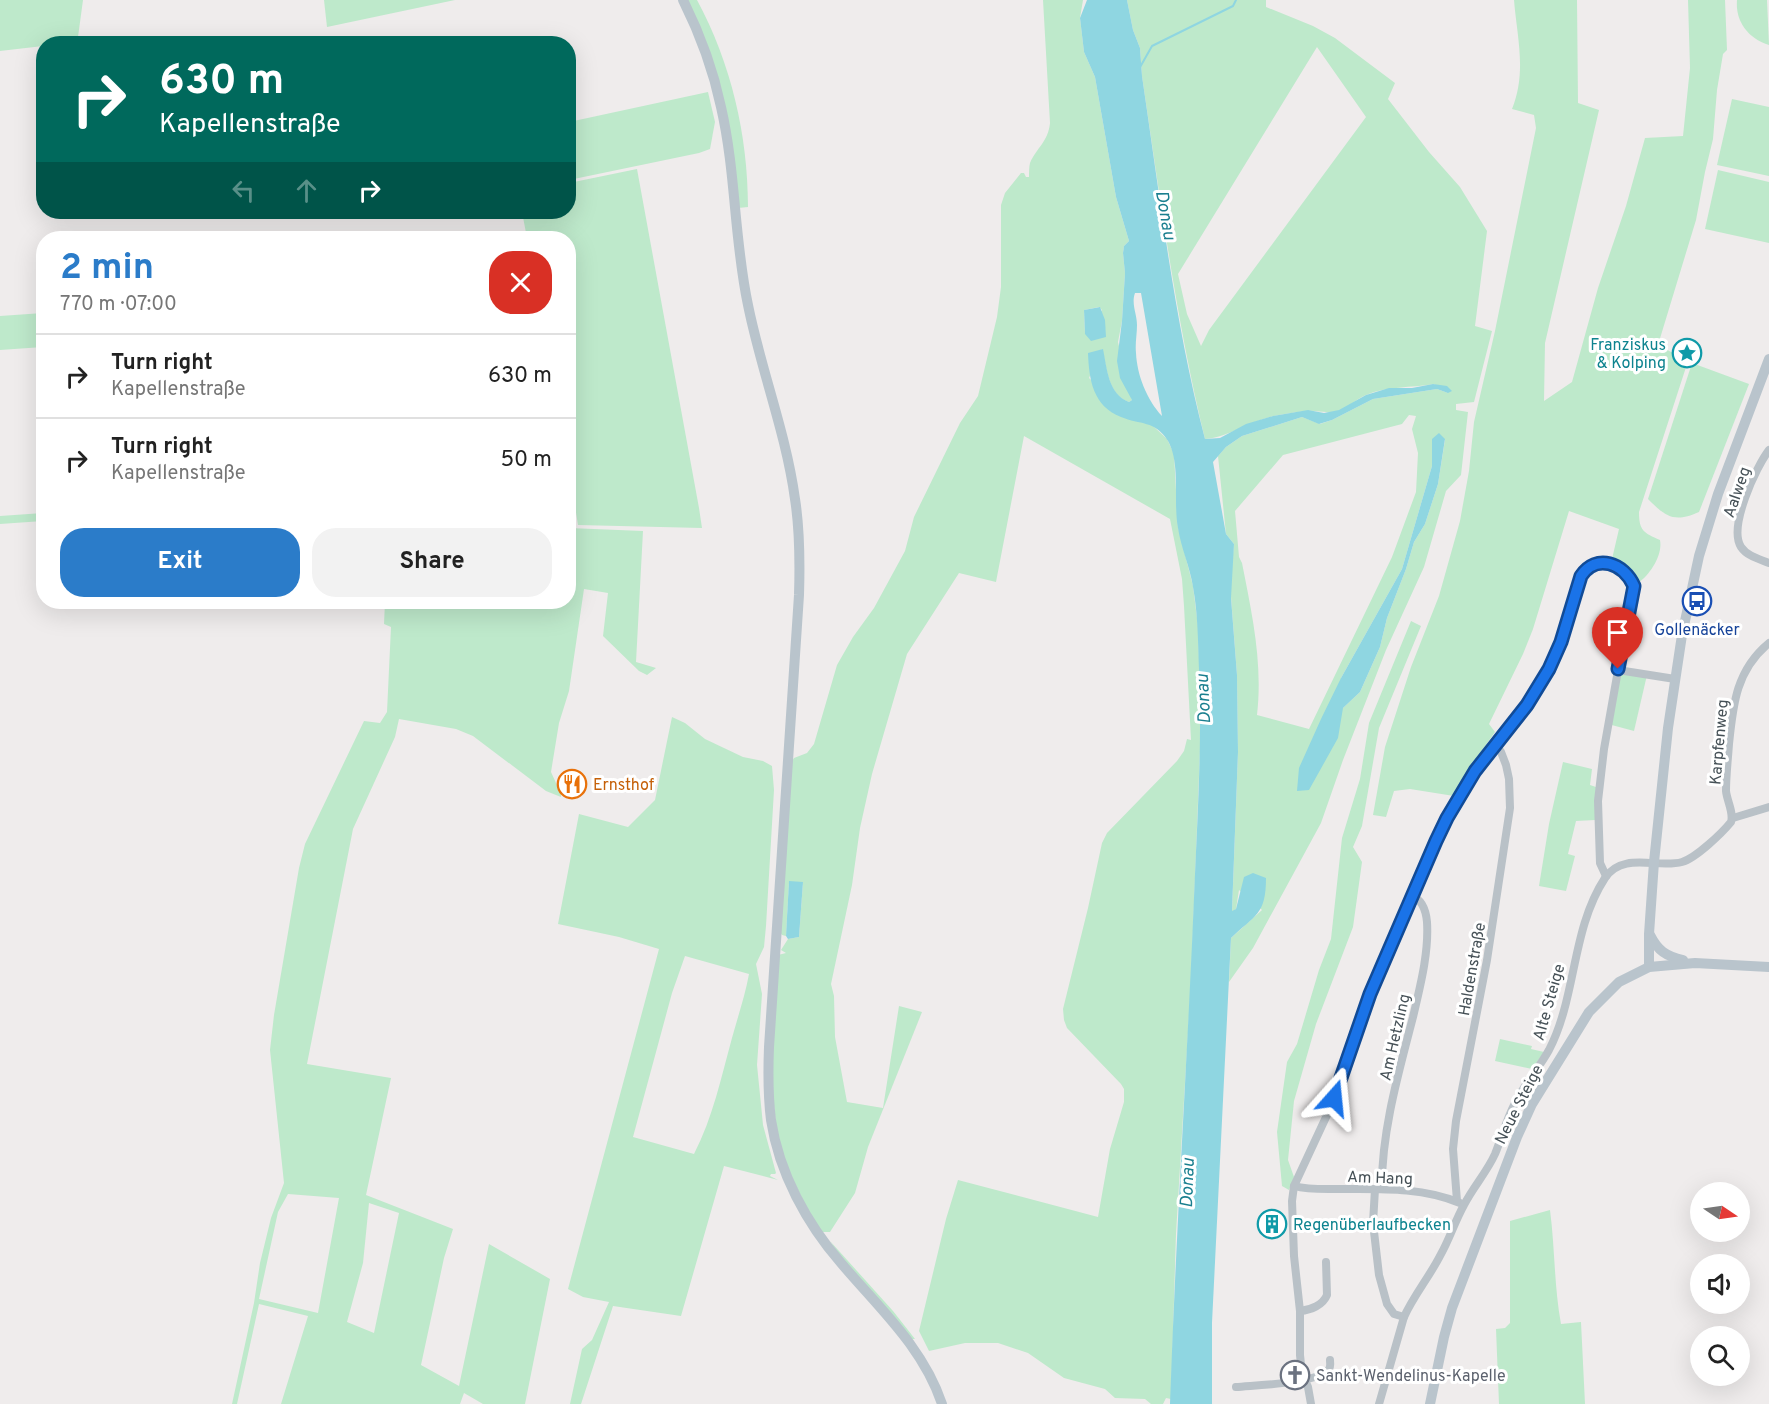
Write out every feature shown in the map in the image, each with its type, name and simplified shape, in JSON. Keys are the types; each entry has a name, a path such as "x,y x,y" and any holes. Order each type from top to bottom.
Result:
{"street":[{"path":"683,0 698,30 722,108 747,304 788,462 799,531 798,606 769,1047 768,1090 771,1121 784,1167 806,1215 840,1262 913,1347 942,1404"},
{"path":"1649,967 1654,862 1682,635 1699,556 1718,494 1769,359"},
{"name":"Aalweg","path":"1769,450 1754,477 1737,532 1742,549 1753,557 1769,563"},
{"path":"1311,1404 1300,1355 1300,1311 1292,1202 1294,1186 1327,1115 1370,994 1447,818 1475,771 1537,690 1559,646 1581,576 1586,569 1607,563 1620,567 1630,577 1634,586 1604,749 1598,801 1600,863 1606,876 1628,864 1641,861 1675,863 1693,857 1729,825 1733,818 1769,807"},
{"name":"Karpfenweg","path":"1733,818 1726,792 1734,702 1743,677 1759,652 1769,643"},
{"path":"1618,669 1675,679"},
{"name":"Haldenstraße","path":"1460,1203 1453,1149 1456,1121 1487,960 1510,808 1506,765 1495,744"},
{"name":"Alte Steige","path":"1379,1404 1410,1303 1442,1252 1460,1203 1494,1157 1516,1101 1549,1049 1560,1023 1570,988 1575,957 1585,922 1606,876"},
{"name":"Am Hetzling","path":"1404,1317 1394,1314 1387,1304 1379,1275 1373,1223 1390,1122 1417,999 1427,933 1423,905 1412,896"},
{"path":"1649,934 1663,954 1695,963"},
{"name":"Neue Steige","path":"1430,1404 1452,1308 1508,1159 1532,1104 1596,1004 1619,982 1649,967 1695,963 1769,967"},
{"name":"Am Hang","path":"1294,1186 1309,1189 1414,1191 1460,1203"},
{"path":"1300,1311 1311,1309 1325,1299 1327,1295 1326,1262"},
{"path":"1236,1387 1305,1380 1327,1371 1330,1360"}],"green space":[{"path":"0,0 83,0 78,36 36,36 36,47 0,51"},
{"path":"324,0 455,0 327,27"},
{"path":"687,0 697,0 728,74 741,126 748,207 738,208 730,137"},
{"path":"1043,0 1083,0 1080,18 1084,52 1095,77 1116,197 1129,241 1124,246 1123,253 1125,273 1122,321 1118,342 1132,400 1129,402 1122,398 1113,387 1102,349 1089,378 1136,421 1151,424 1167,439 1174,454 1178,527 1193,586 1198,626 1201,724 1191,982 1176,1234 1171,1399 1166,1398 1163,1404 1151,1404 1145,1399 1115,1398 1105,1389 1064,1378 1028,1353 998,1343 965,1343 929,1351 919,1331 946,1219 958,1180 1098,1217 1110,1149 1124,1102 1124,1089 1067,1028 1063,1009 1102,843 1107,833 1177,761 1184,751 1187,739 1191,740 1182,579 1170,519 1024,436 996,582 959,573 907,654 872,774 831,984 834,996 835,1037 847,1102 883,1108 899,1006 922,1012 868,1147 855,1193 830,1232 821,1232 810,1215 788,1169 777,1133 771,1079 778,955 786,953 781,950 788,939 799,937 803,882 789,882 786,936 782,935 780,932 791,763 794,758 807,753 814,744 837,665 853,637 874,608 905,551 914,517 960,423 978,396 997,317 1001,287 1001,205 1005,193 1021,173 1029,177 1030,163 1045,140 1050,123","holes":["1099,307 1102,310 1085,334 1084,310"]},
{"path":"1127,0 1266,0 1266,7 1313,26 1335,38 1395,83 1388,99 1429,152 1460,187 1487,231 1475,326 1492,331 1474,402 1456,404 1456,410 1468,412 1461,475 1446,491 1424,567 1386,650 1321,823 1253,948 1229,982 1231,938 1262,910 1239,890 1236,909 1232,912 1238,752 1237,675 1230,584 1234,544 1226,534 1218,456 1242,436 1302,417 1320,424 1373,399 1437,389 1448,393 1434,384 1382,390 1362,397 1338,411 1306,411 1274,416 1214,438 1205,439 1177,304 1142,76 1140,48 1133,30","holes":["1317,47 1366,117 1209,330 1201,346 1187,314 1178,274","1409,415 1416,416 1412,429 1418,453 1416,492 1392,557 1309,729 1257,715 1259,676 1256,639 1239,557 1235,511 1283,455 1402,424","1432,439 1445,440 1438,484 1425,524 1414,542 1387,618 1380,647 1360,692 1343,708 1341,678 1402,569 1432,466"]},
{"path":"1514,0 1577,0 1578,103 1599,110 1545,343 1544,401 1572,382 1598,288 1626,206 1645,138 1683,136 1690,68 1688,0 1725,0 1727,50 1723,54 1717,90 1713,139 1696,220 1658,345 1688,361 1639,512 1641,527 1660,540 1660,552 1651,570 1638,583 1628,567 1612,559 1619,529 1569,511 1533,629 1489,724 1495,732 1454,796 1410,789 1394,791 1386,817 1373,815 1385,747 1411,667 1439,596 1460,521 1469,471 1474,422 1536,128 1534,115 1512,109 1517,95 1520,68"},
{"path":"1737,0 1767,0 1769,45 1755,39 1745,28 1738,15"},
{"path":"708,92 715,122 710,149 576,179 576,120"},
{"path":"1732,99 1769,107 1769,176 1717,165"},
{"path":"637,169 702,528 578,525 576,513 576,231 526,231 523,219 576,219 576,182"},
{"path":"1718,170 1769,182 1769,243 1705,229"},
{"path":"36,313 36,347 0,350 0,316"},
{"path":"1692,363 1749,384 1699,512 1677,517 1665,514 1648,499"},
{"path":"36,513 36,521 0,524 0,516"},
{"path":"576,528 643,531 636,662 656,668 647,675 639,671 603,636 608,593 584,589 569,691 559,723 551,772 561,797 546,791 473,736 456,729 399,719 395,737 353,829 307,1064 391,1078 366,1195 453,1229 444,1258 421,1365 459,1386 489,1244 550,1279 525,1404 483,1404 464,1393 460,1404 281,1404 308,1316 259,1304 237,1404 232,1404 254,1303 260,1263 271,1218 284,1183 270,1050 299,868 305,844 364,721 380,723 387,712 391,627 384,624 385,609 576,609","holes":["288,1194 339,1198 318,1313 259,1299 278,1212","369,1203 399,1213 374,1333 347,1322 363,1263"]},
{"path":"1411,621 1421,626 1379,728 1362,826 1353,847 1362,862 1353,927 1316,1024 1294,1101 1288,1160 1294,1177 1289,1190 1282,1186 1277,1132 1287,1062 1297,1044 1319,970 1331,939 1342,838 1360,779 1369,723"},
{"path":"1618,670 1647,675 1634,731 1608,724"},
{"path":"672,717 685,723 705,739 743,757 763,761 772,766 774,790 766,926 764,947 756,964 762,994 757,1065 763,1125 776,1173 770,1176 778,1180 724,1166 681,1316 613,1306 581,1404 570,1404 582,1349 592,1340 609,1302 583,1297 568,1289 659,949 619,937 558,924 579,814 628,827 655,800","holes":["685,956 749,974 716,1097 694,1154 633,1137 672,993"]},
{"path":"1563,762 1592,769 1590,785 1596,787 1595,820 1576,821 1568,854 1575,856 1566,891 1539,886 1549,824"},
{"path":"1500,1039 1532,1046 1531,1049 1544,1052 1532,1069 1495,1061"},
{"path":"1550,1210 1561,1324 1581,1322 1585,1404 1499,1404 1496,1329 1505,1328 1510,1323 1510,1221"},
{"path":"830,1241 915,1339 911,1339 844,1262"}],"water":[{"name":"Donau","path":"1087,0 1127,0 1133,30 1140,48 1142,76 1176,304 1205,439 1220,438 1246,424 1273,416 1308,410 1324,413 1339,410 1366,395 1389,388 1412,388 1433,384 1447,386 1452,391 1448,393 1437,389 1373,399 1332,420 1319,424 1302,417 1242,436 1226,447 1213,462 1226,534 1234,544 1231,598 1237,675 1238,752 1232,911 1236,909 1244,877 1253,873 1266,878 1264,900 1258,913 1231,938 1212,1323 1212,1404 1170,1404 1199,772 1200,696 1196,607 1192,580 1178,528 1176,472 1168,441 1152,426 1121,417 1104,406 1091,382 1088,353 1103,349 1107,372 1113,387 1122,398 1129,402 1132,400 1120,378 1117,361 1125,273 1123,253 1124,246 1129,241 1116,197 1095,77 1084,52 1080,18","holes":["1135,293 1141,293 1162,416 1147,395 1137,361 1134,301"]},
{"path":"1100,307 1105,320 1106,337 1091,341 1085,334 1084,310"},
{"path":"1439,433 1445,439 1438,484 1425,524 1414,542 1387,618 1380,647 1360,692 1343,708 1338,738 1309,790 1297,791 1299,768 1321,719 1341,678 1402,569 1432,466 1432,439"},
{"path":"789,881 803,882 799,937 788,939 786,936"}],"waterway":[{"path":"1139,69 1152,46 1233,6 1236,0"}],"place":[{"name":"Franziskus & Kolping","path":"1687,353"},
{"name":"Gollenäcker","path":"1697,601"},
{"name":"Ernsthof","path":"572,784"},
{"name":"Regenüberlaufbecken","path":"1272,1224"},
{"name":"Sankt-Wendelinus-Kapelle","path":"1295,1375"}],"route":[{"path":"1334,1098 1370,994 1447,818 1475,771 1533,696 1559,646 1581,576 1586,569 1599,564 1607,563 1625,570 1634,586 1618,669"}]}
